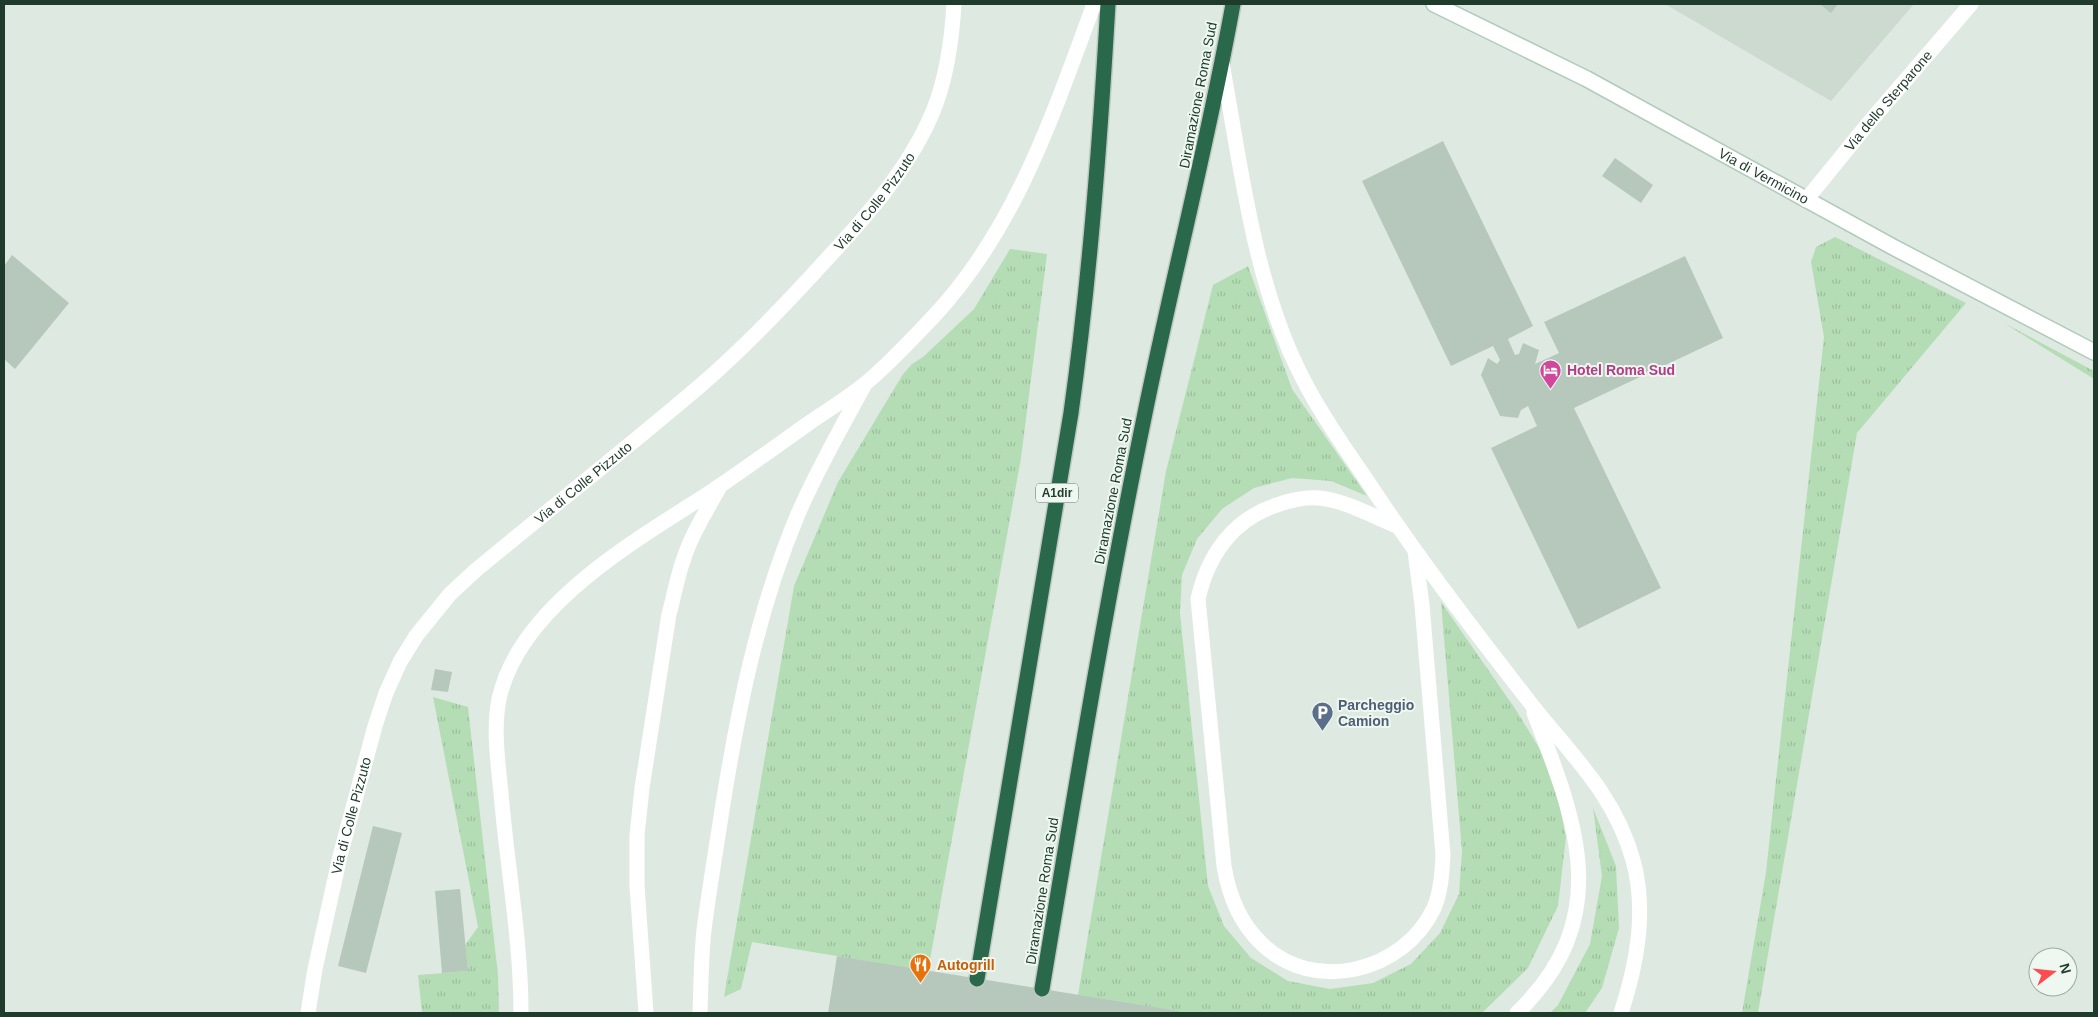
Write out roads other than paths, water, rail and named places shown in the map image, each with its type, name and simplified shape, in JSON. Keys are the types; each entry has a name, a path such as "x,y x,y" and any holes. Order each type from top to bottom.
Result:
{"highway":[{"name":"A1dir","path":"977,979 1071,412 1096,200 1108,4"},
{"name":"Diramazione Roma Sud","path":"1042,989 1090,698 1126,507 1152,379 1199,173 1233,4"}],"street":[{"name":"Via di Colle Pizzuto","path":"308,1013 330,897 363,768 386,693 408,648 450,594 476,570 702,385 798,290 867,214 902,166 934,108 948,52 954,4"},
{"path":"521,1013 518,957 498,758 498,710 500,696 515,660 543,617 609,560 721,485 866,383 933,316 952,294 997,232 1039,150 1061,96 1094,4"},
{"name":"Via di Vermicino","path":"1434,4 1587,78 1806,200 2094,352"},
{"name":"Via dello Sterparone","path":"1806,200 1857,137 1971,4"},
{"path":"1221,62 1259,259 1278,323 1302,378 1319,409 1397,526 1529,702 1573,752 1599,788 1619,825 1633,863 1640,908 1634,968 1621,1013"},
{"path":"700,1013 704,930 733,744 757,633 778,566 798,514 822,464 866,383"},
{"path":"646,1013 637,855 642,788 669,614 683,561 721,485"},
{"path":"1397,526 1334,501 1319,498 1301,498 1267,508 1240,523 1217,549 1202,581 1198,599 1224,866 1231,900 1249,931 1262,945 1278,956 1311,970 1347,972 1384,960 1411,940 1424,925 1434,908 1440,892 1443,855 1422,605 1415,551"},
{"path":"1517,1013 1548,980 1564,951 1573,927 1578,891 1573,826 1558,775 1529,702"}],"tunnel":[{"path":"971,1013 977,979"},
{"path":"1037,1013 1042,989"}],"place":[{"name":"Hotel Roma Sud","path":"1551,389"},
{"name":"Parcheggio Camion","path":"1322,732"},
{"name":"Autogrill","path":"921,984"}]}
